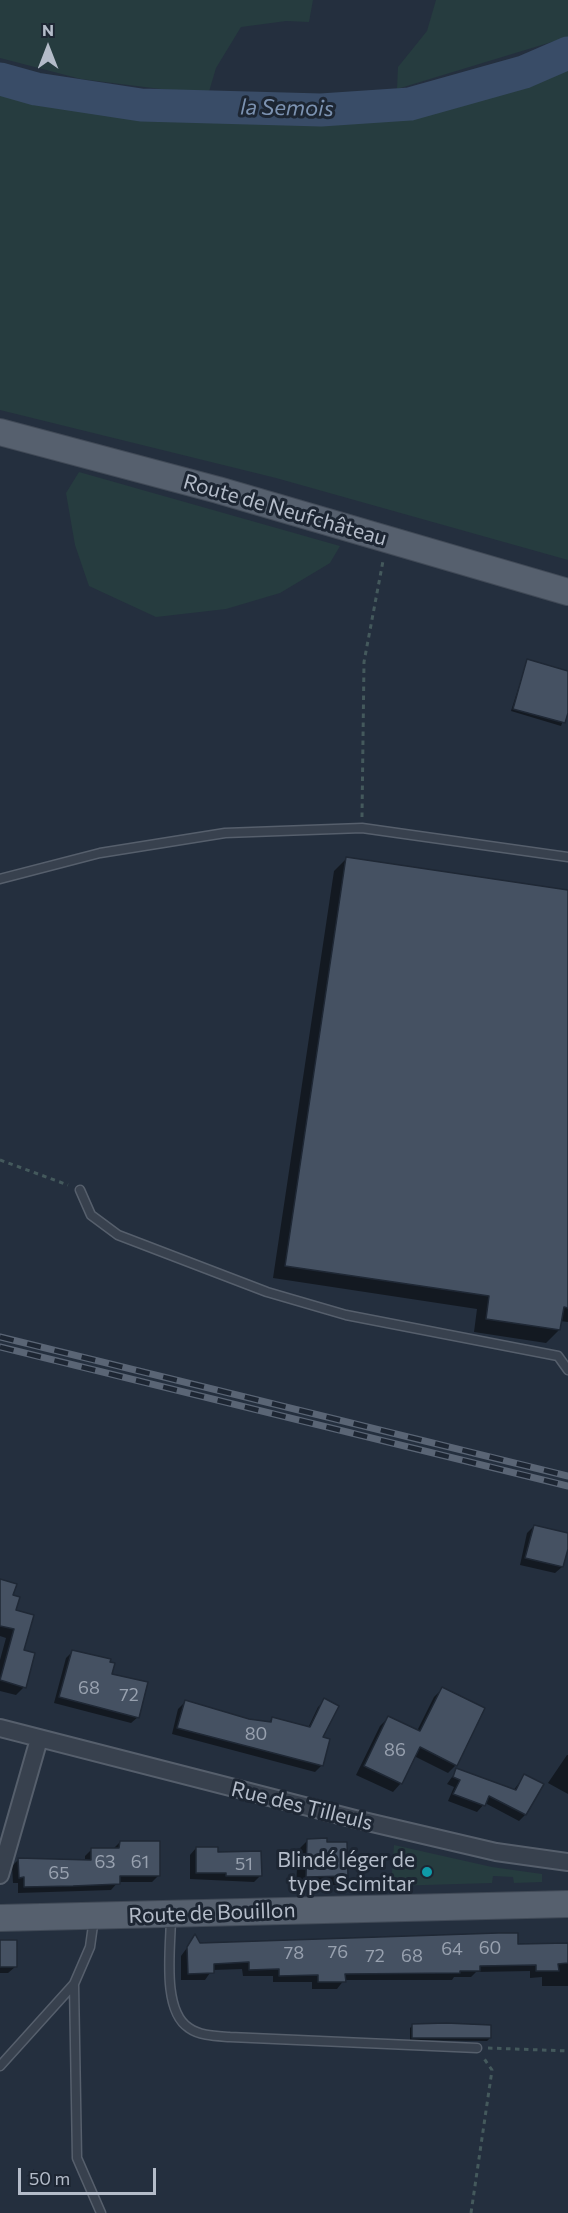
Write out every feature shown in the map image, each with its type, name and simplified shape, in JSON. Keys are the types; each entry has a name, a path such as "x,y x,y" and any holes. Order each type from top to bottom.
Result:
{"main road":[{"name":"Route de Neufchâteau","path":"0,432 112,460 568,592"},
{"name":"Route de Bouillon","path":"0,1918 568,1904"}],"street":[{"name":"Rue des Tilleuls","path":"0,1728 496,1852 568,1862"},
{"path":"0,1875 39,1739"}],"lane":[{"path":"0,879 99,853 225,832 362,828 568,857"},
{"path":"80,1190 91,1215 118,1235 267,1292 346,1315 558,1356 568,1370"},
{"path":"171,1914 171,1998 176,2015 189,2028 208,2035 230,2037 477,2048"},
{"path":"0,2066 74,1984 90,1947 94,1917"},
{"path":"74,1984 77,2158 102,2213"}],"path":[{"path":"362,828 364,662 387,540"},
{"path":"0,1160 80,1190"},
{"path":"477,2048 568,2051"},
{"path":"471,2213 492,2070 477,2048"}],"green space":[{"path":"0,0 313,0 309,22 286,21 241,27 216,68 208,95 81,79 0,58"},
{"path":"436,0 568,0 568,37 397,89 398,67 427,31"},
{"path":"568,68 568,560 276,478 0,410 0,92 34,102 140,120 319,122 414,117 528,86"},
{"path":"79,472 340,546 330,563 280,593 226,609 156,617 89,586 75,545 66,493"},
{"path":"394,1845 492,1867 542,1874 542,1882 514,1883 513,1877 493,1876 492,1883 391,1886"}],"building":[{"path":"527,659 568,671 568,713 565,723 513,709"},
{"path":"346,857 568,890 568,1308 564,1307 560,1330 486,1319 489,1296 285,1266"},
{"path":"534,1525 568,1533 568,1549 563,1567 525,1558"},
{"path":"0,1579 17,1584 13,1595 20,1597 16,1610 34,1615 24,1650 35,1653 26,1688 0,1680 14,1629 0,1626"},
{"path":"72,1650 111,1659 110,1662 115,1663 112,1674 148,1682 139,1718 59,1697"},
{"path":"442,1687 485,1708 457,1766 420,1747 402,1784 364,1766 388,1716 420,1731"},
{"path":"324,1698 339,1706 323,1737 330,1739 323,1766 177,1728 185,1700 249,1719 271,1722 272,1717 310,1727"},
{"path":"456,1768 516,1790 524,1774 544,1784 526,1815 489,1796 485,1806 453,1794 460,1780 453,1777"},
{"path":"327,1838 327,1842 347,1842 348,1876 306,1877 307,1839"},
{"path":"120,1841 160,1841 160,1876 120,1876 120,1884 24,1887 24,1877 19,1878 18,1858 91,1860 91,1848 119,1848"},
{"path":"196,1847 218,1847 218,1852 261,1851 262,1876 196,1873"},
{"path":"518,1933 518,1944 568,1943 568,1963 558,1964 559,1971 536,1971 536,1965 480,1966 480,1971 460,1971 460,1973 345,1974 346,1982 318,1982 318,1975 279,1976 279,1969 249,1970 249,1962 214,1964 214,1973 188,1974 187,1947 195,1934 200,1943"},
{"path":"0,1940 17,1940 17,1967 0,1967"},
{"path":"412,2024 491,2025 491,2038 412,2038"}],"waterway":[{"name":"la Semois","path":"0,79 36,89 141,105 321,110 410,104 524,72 568,53"}],"railway":[{"path":"0,1337 568,1476"},
{"path":"0,1347 568,1486"}],"place":[{"name":"Blindé léger de type Scimitar","path":"427,1872"}]}
